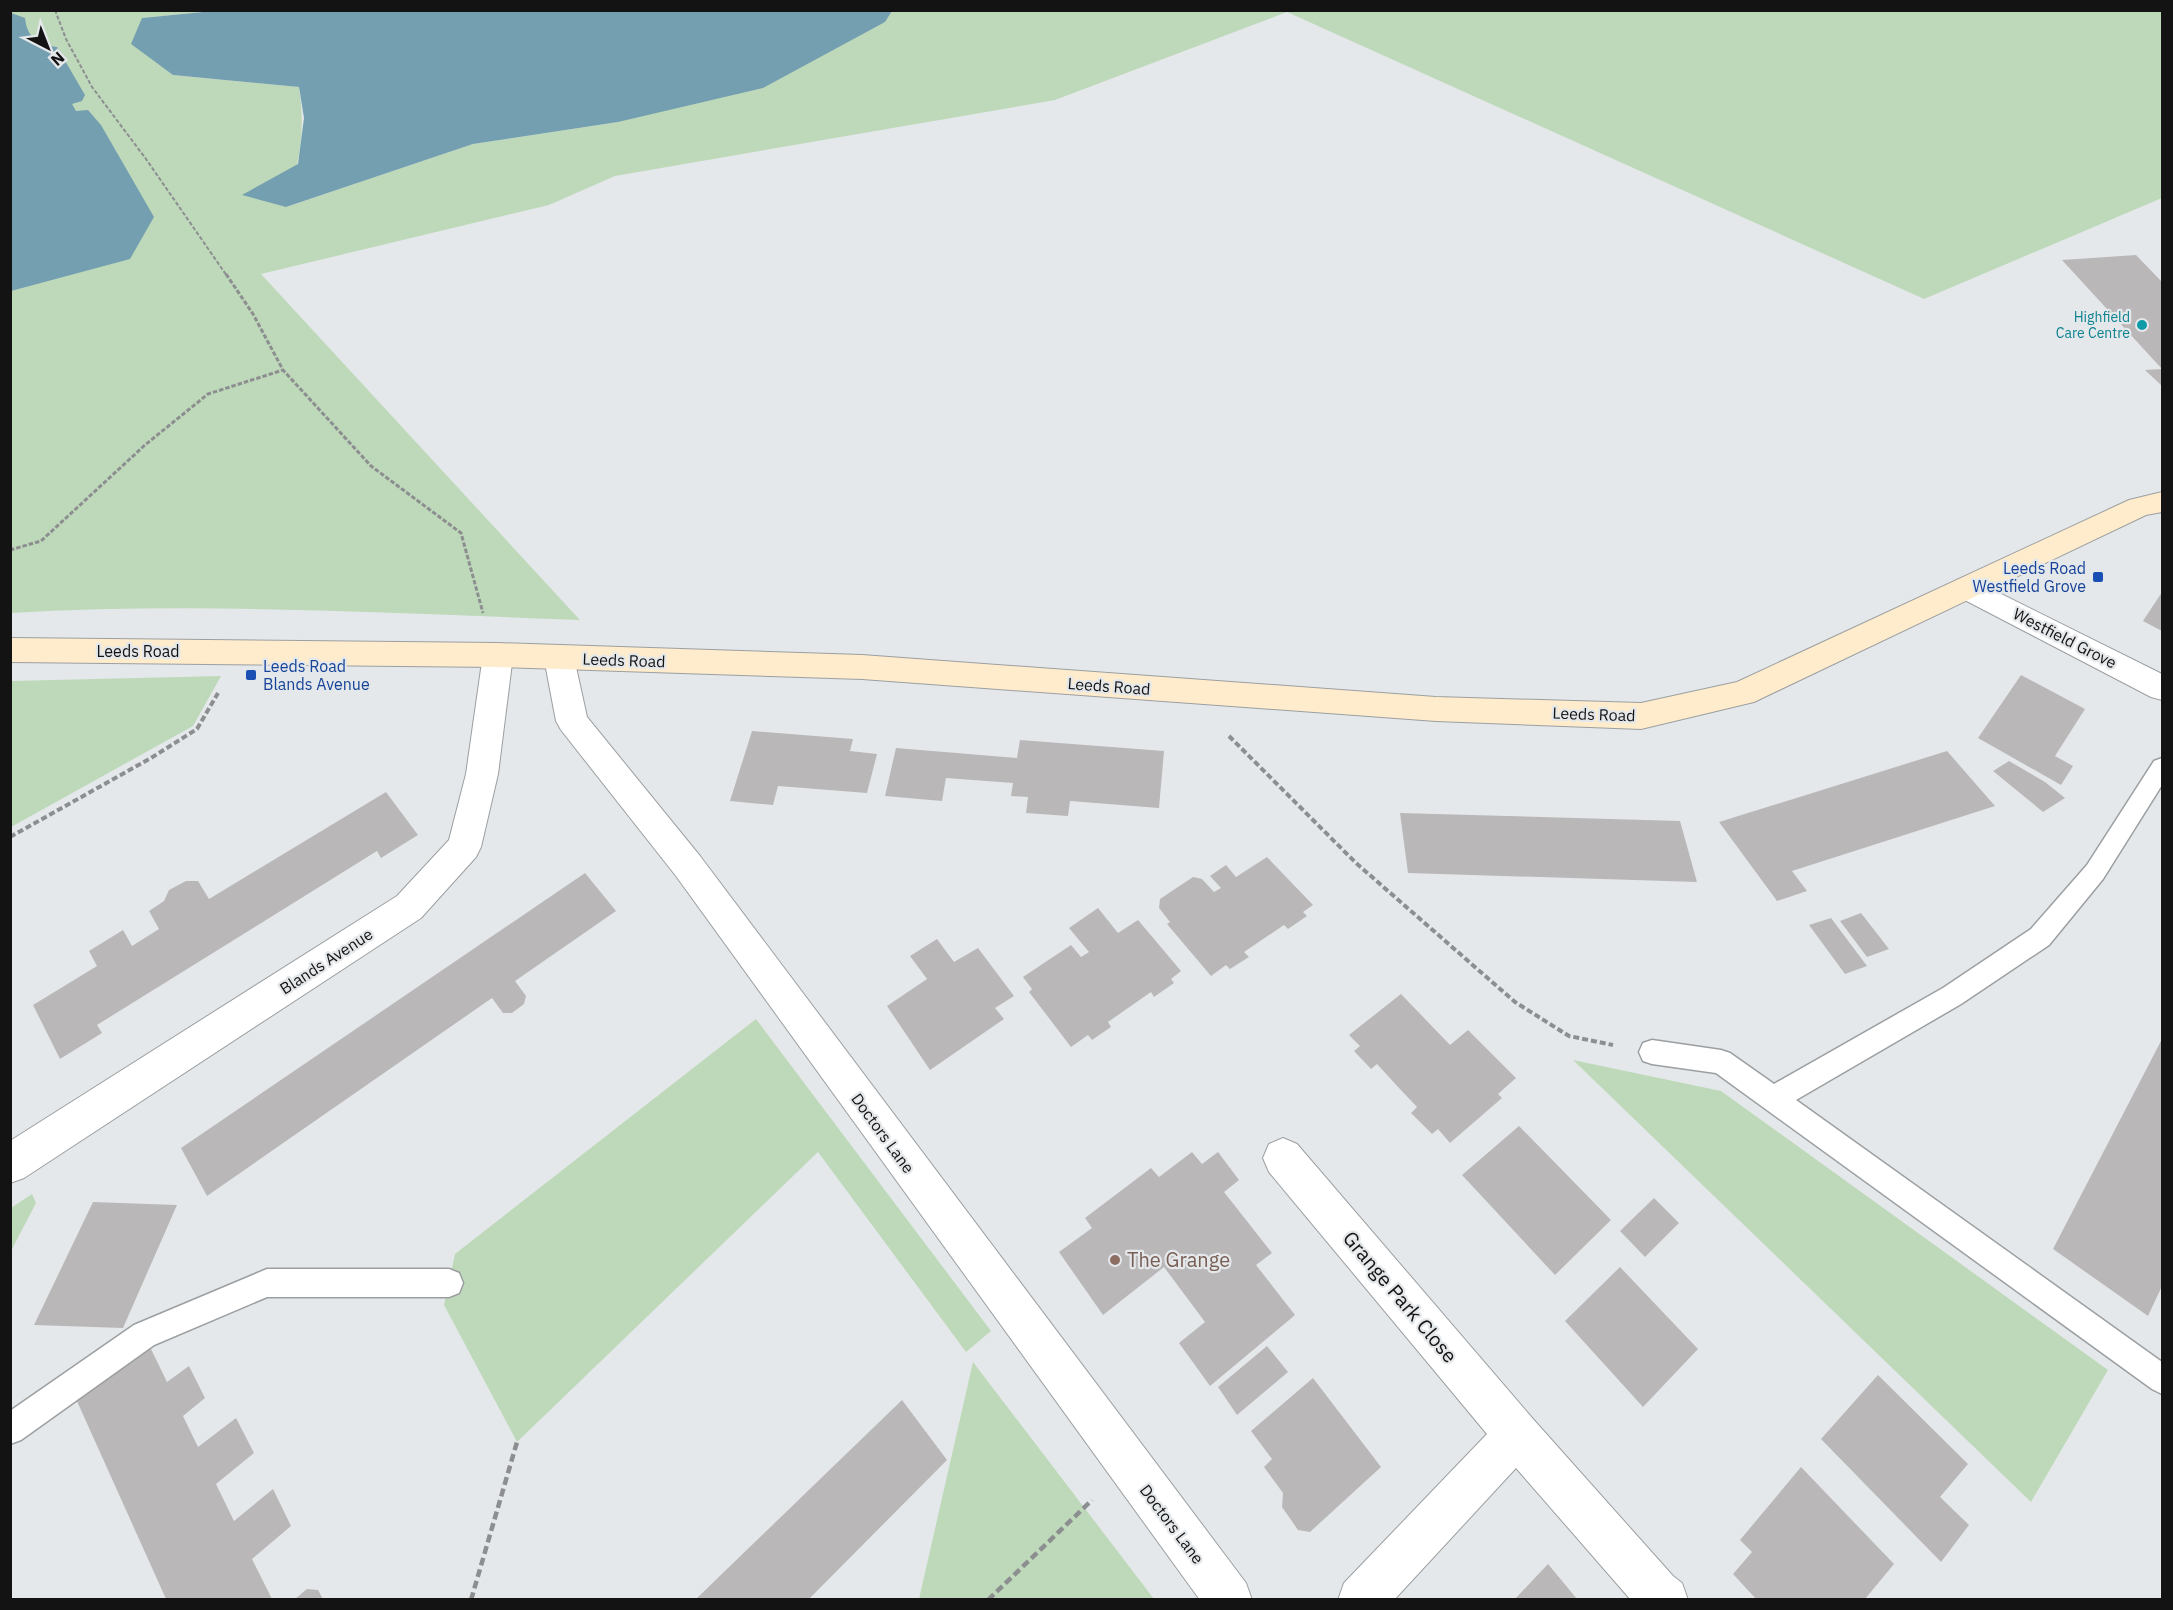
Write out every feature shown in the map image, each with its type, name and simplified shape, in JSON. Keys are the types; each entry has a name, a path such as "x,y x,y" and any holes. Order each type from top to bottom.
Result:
{"street":[{"name":"Leeds Road","path":"10,650 498,655 862,668 1436,709 1641,716 1743,693 2139,507 2163,501"},
{"name":"Westfield Grove","path":"1967,588 2163,688"},
{"name":"Blands Avenue","path":"10,1164 409,907 464,847 482,774 498,655"},
{"name":"Doctors Lane","path":"559,658 572,721 688,866 1128,1466 1229,1599"},
{"name":"Grange Park Close","path":"1283,1158 1517,1435 1656,1593 1665,1599"},
{"path":"1361,1599 1517,1435"}],"lane":[{"path":"1773,1099 1952,996 2040,937 2095,872 2163,767"},
{"path":"1652,1052 1721,1062 2163,1379"},
{"path":"10,1429 144,1335 267,1283 449,1282"}],"path":[{"path":"55,10 66,39 92,87 146,159 253,314 283,370 371,466 461,533 498,655"},
{"path":"10,550 41,541 145,445 208,394 283,370"},
{"path":"10,837 152,758 197,729 242,652"},
{"path":"1184,691 1356,863 1515,1002 1569,1036 1652,1052"},
{"path":"471,1599 517,1442"},
{"path":"988,1599 1128,1466"}],"green space":[{"path":"11,11 213,11 142,18 173,75 299,87 302,119 300,148 286,207 473,144 618,122 885,22 892,11 2162,11 2162,198 1924,299 1287,12 1055,100 615,176 549,205 261,274 580,620 367,612 153,608 11,613"},
{"path":"221,676 193,726 11,827 11,681"},
{"path":"756,1019 991,1331 966,1352 818,1152 517,1442 444,1305 455,1254"},
{"path":"1573,1060 1721,1091 2108,1370 2031,1502"},
{"path":"32,1194 36,1203 11,1251 11,1208"},
{"path":"973,1362 1154,1599 919,1599"}],"water":[{"path":"213,11 892,11 885,22 763,88 618,122 473,144 286,207 242,195 298,164 304,118 299,87 173,75 131,44 142,18"},
{"path":"11,13 25,18 28,31 39,42 57,47 85,95 82,101 72,104 76,111 88,110 101,125 154,217 130,259 11,291"}],"building":[{"name":"Highfield Care Centre","path":"2136,255 2162,282 2162,369 2062,260"},
{"path":"2162,369 2162,386 2145,370"},
{"path":"2162,592 2162,631 2143,621"},
{"path":"2021,675 2085,709 2055,756 2073,766 2061,785 1978,738"},
{"path":"752,731 853,739 850,751 877,754 867,793 778,786 773,805 730,801"},
{"path":"1020,740 1164,751 1159,808 1070,801 1068,816 1026,813 1028,797 1011,796 1013,783 946,778 942,801 885,796 896,748 1017,758"},
{"path":"1947,751 1995,806 1792,871 1807,891 1777,901 1719,822"},
{"path":"2009,761 2045,782 2065,798 2043,812 1993,771"},
{"path":"386,792 418,835 381,858 377,851 97,1025 102,1033 60,1059 33,1005 97,966 89,951 123,930 132,946 159,929 149,911 164,901 169,890 186,881 198,881 209,899"},
{"path":"1400,813 1680,821 1697,882 1408,873"},
{"path":"1267,857 1313,905 1303,912 1307,916 1288,929 1284,925 1244,952 1249,957 1230,969 1226,965 1211,976 1167,924 1170,922 1159,908 1160,899 1193,877 1202,879 1214,892 1221,888 1210,876 1226,865 1236,877"},
{"path":"585,873 616,911 515,981 526,996 524,1004 512,1013 503,1013 492,998 207,1196 181,1148"},
{"path":"1098,908 1118,933 1138,920 1181,971 1171,979 1174,983 1154,997 1151,992 1108,1022 1111,1027 1092,1040 1088,1035 1071,1047 1029,992 1032,989 1023,977 1071,945 1081,957 1089,952 1069,928"},
{"path":"1861,913 1889,949 1867,957 1840,921"},
{"path":"1831,918 1867,966 1845,974 1809,925"},
{"path":"937,939 954,962 978,948 1014,996 995,1008 1004,1019 930,1070 887,1006 927,979 910,956"},
{"path":"1401,994 1450,1045 1468,1030 1516,1078 1498,1094 1502,1098 1450,1143 1438,1129 1432,1134 1411,1113 1417,1107 1377,1064 1371,1069 1354,1051 1360,1046 1349,1035"},
{"path":"2162,1039 2162,1286 2148,1316 2053,1249"},
{"path":"1519,1126 1611,1220 1555,1275 1462,1175"},
{"path":"1192,1152 1202,1164 1218,1152 1239,1180 1224,1192 1272,1253 1256,1265 1295,1315 1210,1386 1179,1343 1205,1322 1164,1267 1103,1315 1059,1252 1092,1228 1085,1218 1151,1168 1159,1177"},
{"path":"1654,1198 1679,1223 1645,1257 1620,1231"},
{"path":"93,1202 177,1205 123,1328 34,1325"},
{"path":"1620,1267 1698,1349 1643,1407 1565,1321"},
{"path":"149,1345 167,1382 189,1366 205,1398 183,1416 198,1447 236,1418 254,1453 216,1484 234,1521 273,1489 291,1526 252,1559 272,1599 166,1599 76,1399"},
{"path":"1267,1346 1288,1372 1237,1415 1218,1387"},
{"path":"1878,1375 1968,1464 1940,1497 1969,1525 1941,1562 1821,1439"},
{"path":"1313,1378 1381,1467 1310,1532 1298,1530 1282,1507 1283,1493 1264,1467 1272,1459 1251,1431"},
{"path":"902,1400 947,1460 809,1599 696,1599"},
{"path":"1801,1467 1894,1564 1865,1599 1756,1599 1733,1574 1752,1552 1740,1540"},
{"path":"1548,1564 1577,1599 1515,1599"},
{"path":"307,1589 318,1590 323,1599 295,1599"}],"place":[{"name":"Highfield Care Centre","path":"2142,325"},
{"name":"Leeds Road Westfield Grove","path":"2098,577"},
{"name":"Leeds Road Blands Avenue","path":"251,675"},
{"name":"The Grange","path":"1115,1260"}]}
